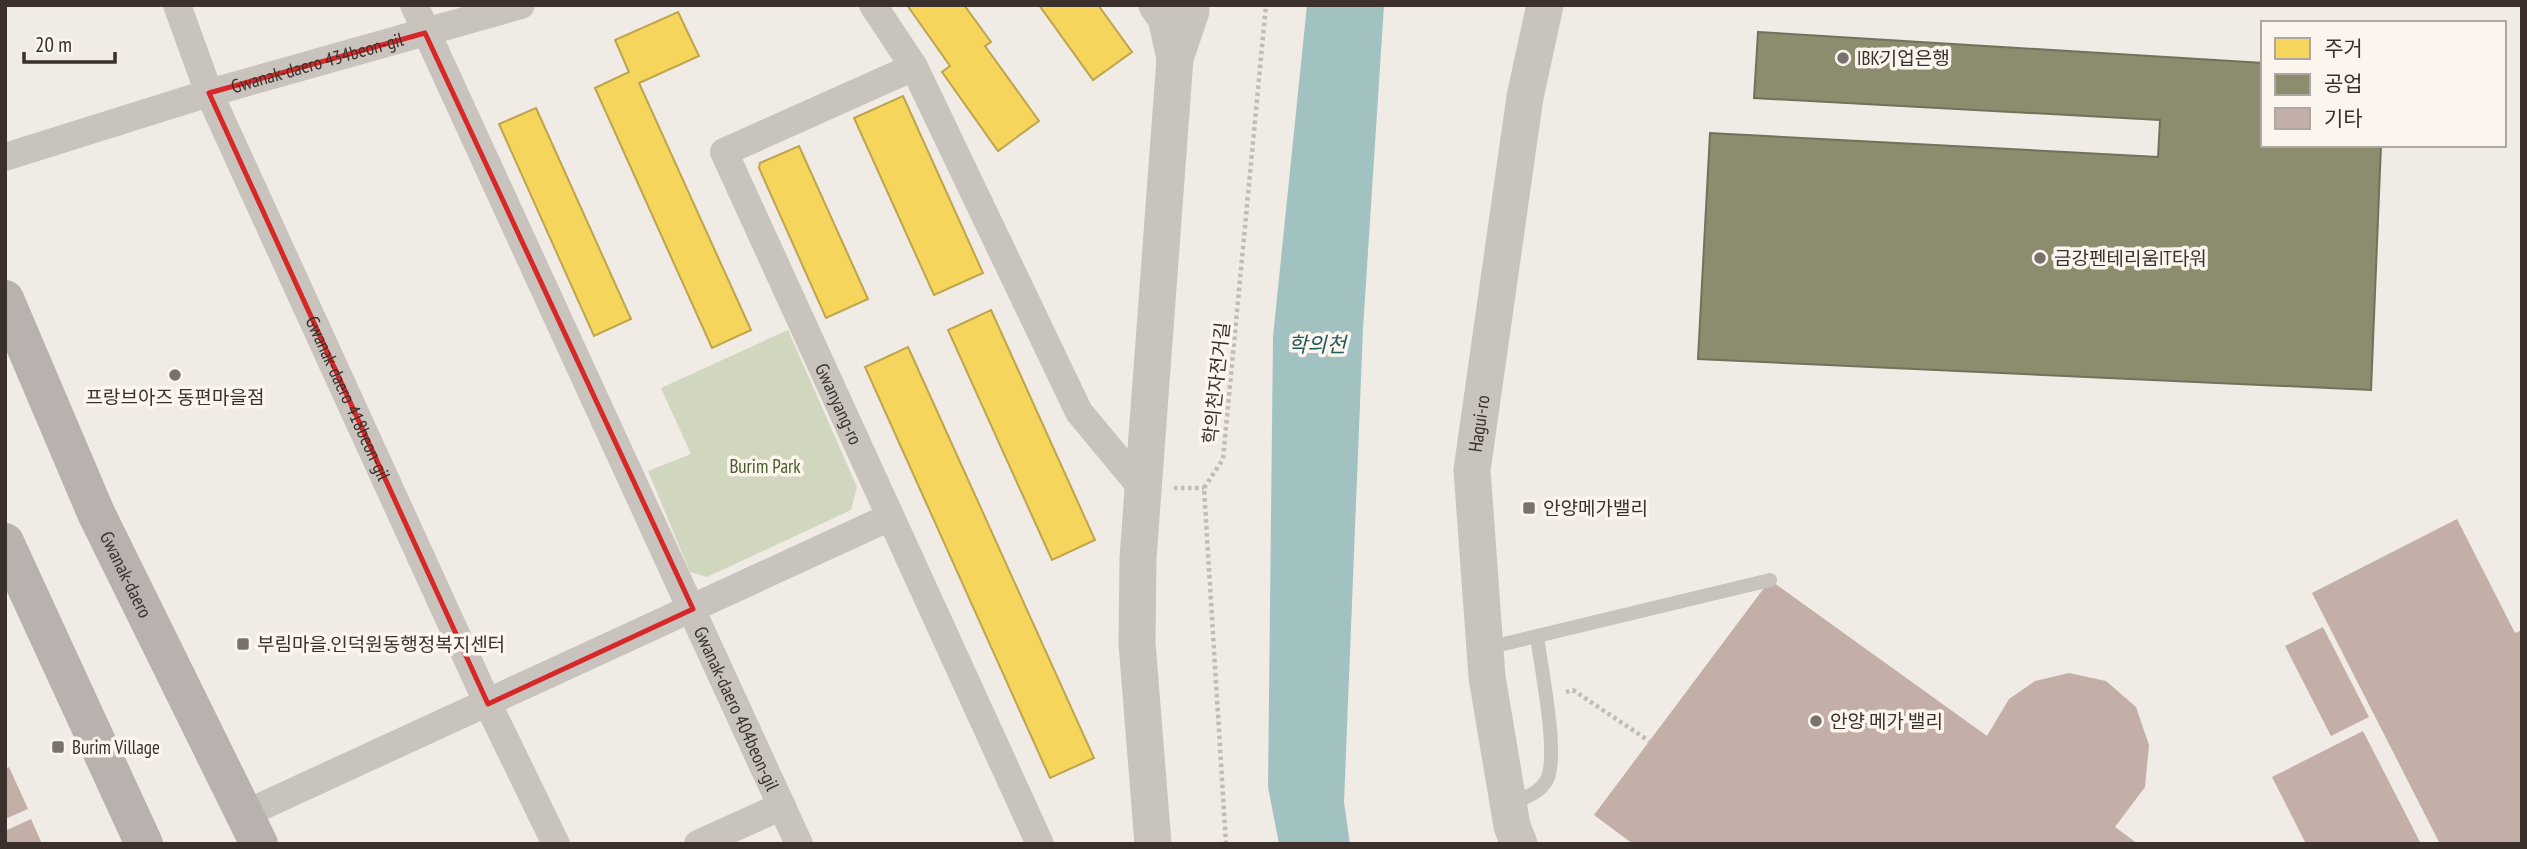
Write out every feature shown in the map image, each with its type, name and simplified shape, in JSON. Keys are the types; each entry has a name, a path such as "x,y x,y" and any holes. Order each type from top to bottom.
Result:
{"main road":[{"name":"Gwanak-daero","path":"5,299 96,513 252,829"},
{"path":"5,542 144,844"}],"street":[{"name":"Gwanak-daero 434beon-gil","path":"177,5 209,93"},
{"name":"Gwanak-daero 434beon-gil","path":"414,5 425,33"},
{"name":"Gwanak-daero 434beon-gil","path":"5,157 209,93 521,5"},
{"path":"873,5 914,67 1079,412 1142,488"},
{"path":"1157,5 1166,18 1175,58"},
{"path":"1153,844 1137,643 1142,488 1175,58 1191,11 1190,5"},
{"name":"Hagui-ro","path":"1519,844 1512,826 1487,677 1472,470 1525,97 1545,5"},
{"path":"425,33 693,609"},
{"name":"Gwanyang-ro","path":"914,67 724,152 1040,844"},
{"name":"Gwanak-daero 418beon-gil","path":"209,93 488,704"},
{"path":"252,829 488,704 890,517"},
{"name":"Gwanak-daero 404beon-gil","path":"693,609 799,844"},
{"path":"488,704 556,844"},
{"name":"Gwanak-daero 404beon-gil","path":"698,844 782,806"}],"lane":[{"path":"1485,649 1770,580"},
{"path":"1508,803 1529,798 1548,778 1552,748 1537,636"}],"path":[{"name":"학의천자전거길","path":"1226,844 1205,488 1223,459 1266,5"},
{"path":"1545,697 1573,690 1649,741"}],"highlighted area":[{"path":"425,33 693,609 488,704 209,93"}],"green space":[{"name":"Burim Park","path":"788,330 857,487 851,510 707,577 690,572 648,471 691,454 661,388"}],"water":[{"name":"학의천","path":"1307,5 1384,5 1363,329 1344,802 1350,844 1279,844 1268,787 1273,337"}],"building: 주거":[{"path":"907,5 964,5 991,42 985,46 1039,121 998,151 942,72 950,66"},
{"path":"1039,5 1098,5 1132,52 1093,80"},
{"path":"678,12 699,56 639,83 751,330 712,348 595,88 629,72 615,40"},
{"path":"903,96 983,273 934,295 854,118"},
{"path":"536,108 631,319 594,336 499,124"},
{"path":"799,146 868,299 826,318 759,168 760,163"},
{"path":"991,310 1095,540 1052,560 948,330"},
{"path":"908,347 1094,758 1050,778 865,367"}],"building: 공업":[{"name":"금강펜테리움IT타워","path":"1758,32 2261,63 2261,147 2381,147 2371,390 1698,359 1710,133 2158,157 2160,120 1754,98"}],"building: 기타":[{"path":"2457,519 2515,633 2522,630 2522,844 2440,844 2312,593"},
{"name":"안양 메가 밸리","path":"1770,580 1987,736 2009,699 2035,681 2069,673 2106,681 2136,707 2149,745 2145,787 2115,827 2138,844 1633,844 1594,815"},
{"path":"2323,627 2369,717 2331,736 2285,646"},
{"path":"2363,731 2421,844 2306,844 2272,777"},
{"path":"9,767 28,809 5,819 5,769"},
{"path":"31,819 42,844 5,844 5,831"}],"place":[{"name":"IBK기업은행","path":"1843,58"},
{"name":"금강펜테리움IT타워","path":"2040,258"},
{"name":"프랑브아즈 동편마을점","path":"175,375"},
{"name":"안양메가밸리","path":"1529,508"},
{"name":"부림마을.인덕원동행정복지센터","path":"243,644"},
{"name":"안양 메가 밸리","path":"1816,721"},
{"name":"Burim Village","path":"58,747"}]}
